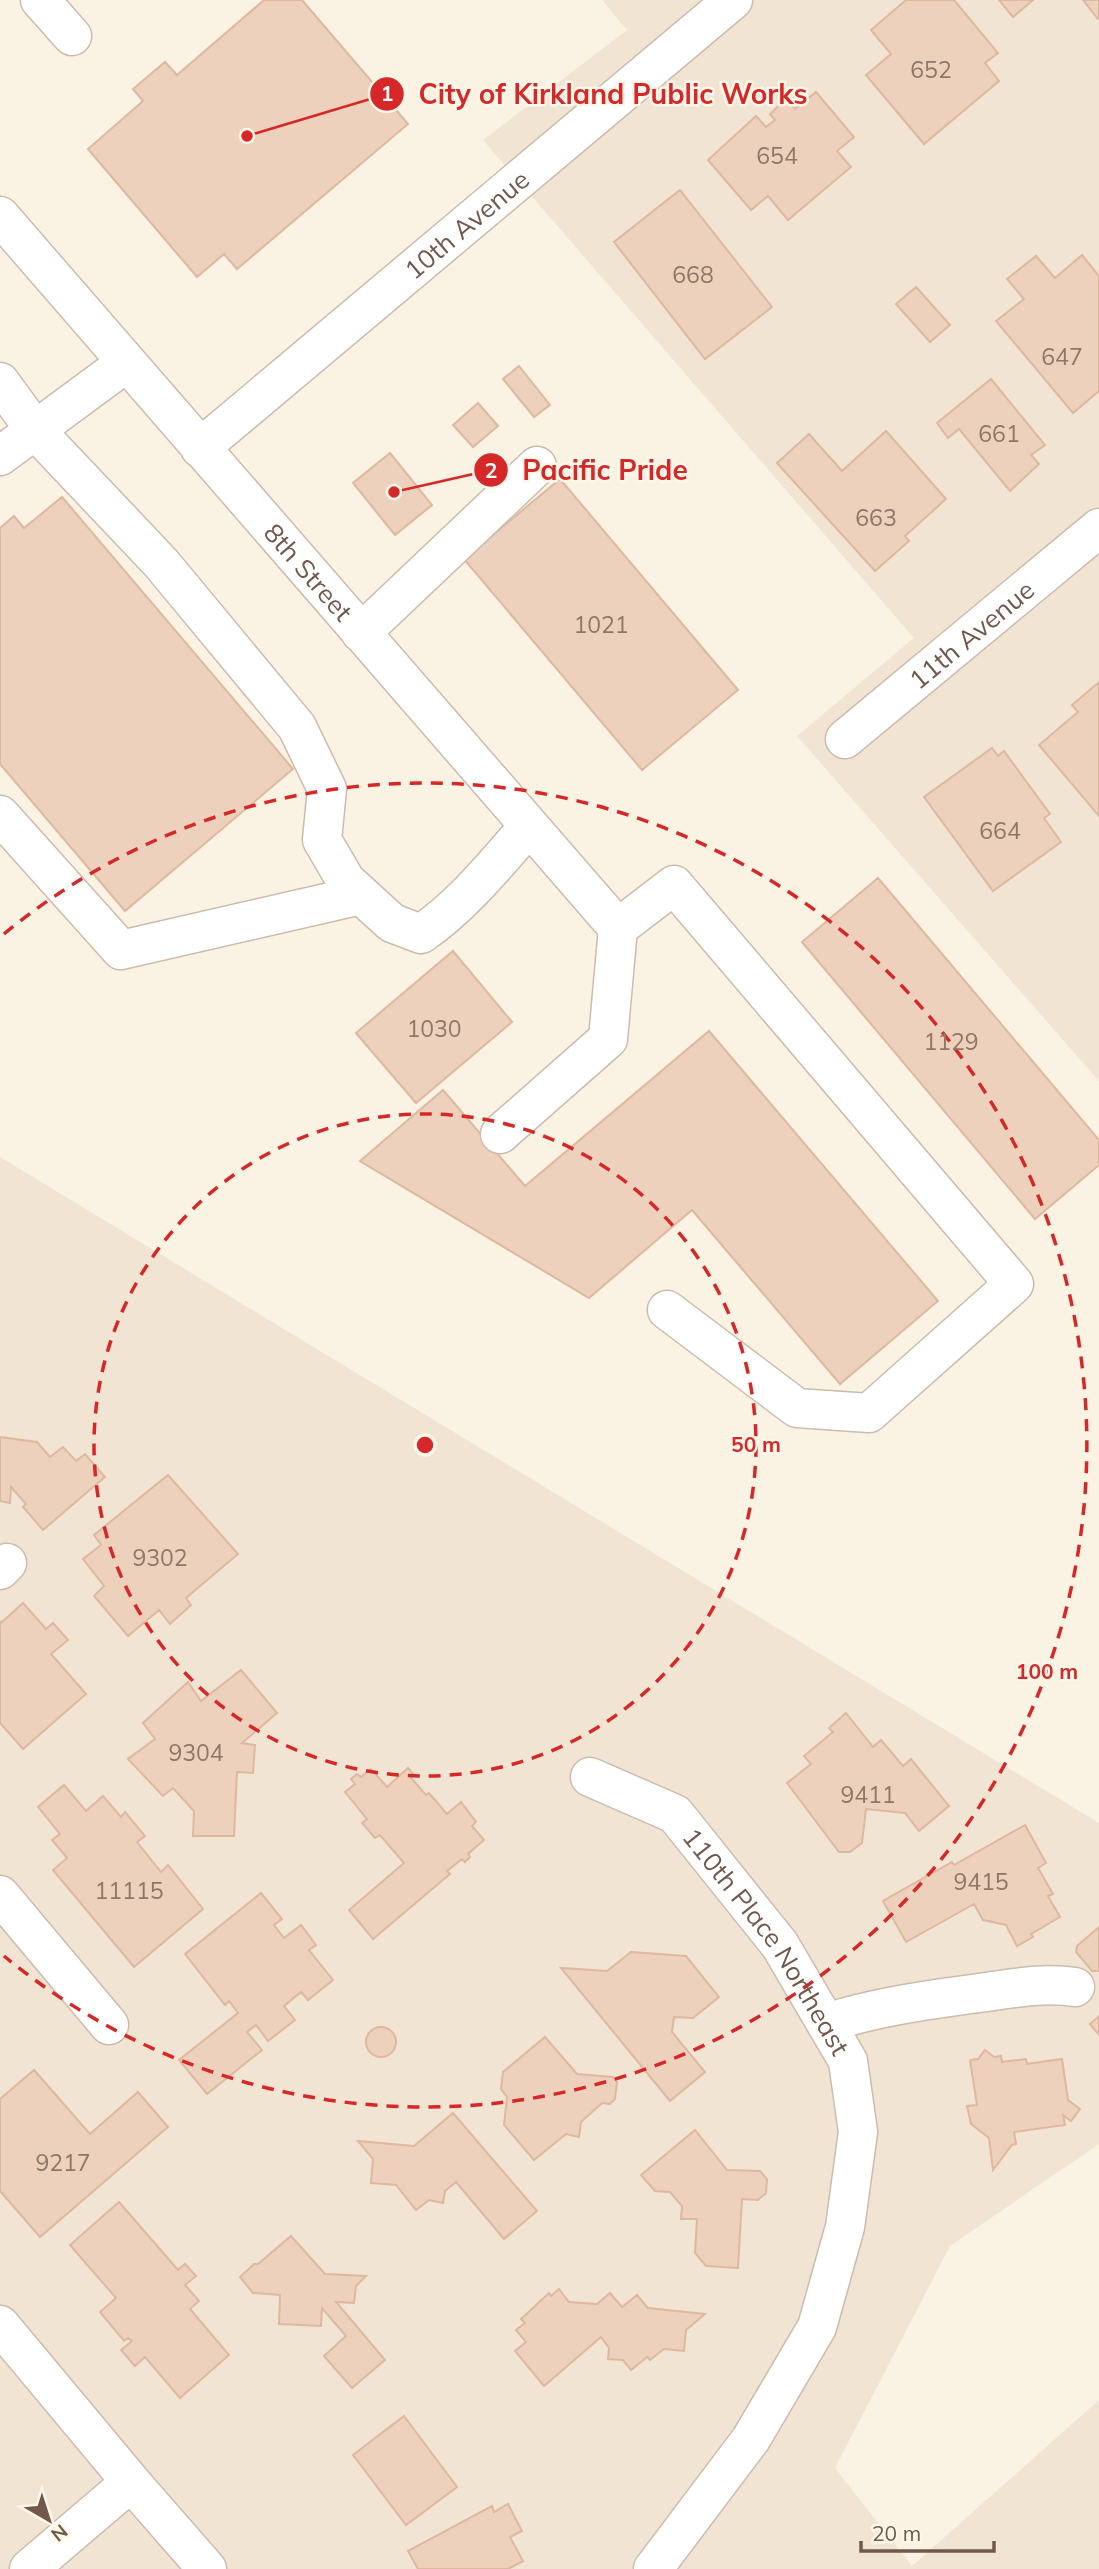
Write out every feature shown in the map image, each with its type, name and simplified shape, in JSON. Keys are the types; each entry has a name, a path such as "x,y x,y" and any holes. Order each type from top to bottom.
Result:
{"street":[{"path":"40,0 72,36"},
{"name":"10th Avenue","path":"200,448 733,0"},
{"name":"8th Street","path":"0,216 618,928"},
{"path":"0,456 126,363"},
{"path":"0,382 35,430 161,563 297,727 327,789 322,840 346,881 392,923 421,934 439,922 481,882 528,825"},
{"path":"362,633 537,466"},
{"name":"11th Avenue","path":"845,739 1099,528"},
{"path":"0,815 121,950 361,895"},
{"path":"500,1134 608,1039 618,928 674,886 1014,1284 869,1413 797,1408 667,1310"},
{"name":"110th Place Northeast","path":"590,1777 675,1814 780,1945 848,2061 858,2132 845,2227 817,2327 751,2439 653,2569"},
{"path":"0,1895 109,2025"},
{"path":"826,2023 866,2010 906,2003 1049,1983 1074,1987"},
{"path":"0,2325 207,2569"},
{"path":"29,2569 131,2482"}],"shaded area":[{"path":"602,0 1099,0 1099,1081 797,736 914,638 483,140 627,30"},
{"path":"0,1157 1099,1823 1099,2144 950,2246 835,2468 912,2566 1099,2400 1099,2569 0,2569"}],"building":[{"path":"264,0 302,0 408,124 237,269 224,254 197,277 88,149 143,101 133,89 165,62 177,75"},
{"path":"906,0 954,0 998,53 985,63 999,81 924,144 866,75 891,54 871,30"},
{"path":"999,0 1033,0 1013,17"},
{"path":"1083,0 1099,0 1098,19"},
{"path":"816,92 854,137 837,151 851,167 788,220 768,196 751,210 708,160 756,116 766,127 775,120 770,114 786,99 795,109"},
{"path":"680,190 772,307 705,359 614,242"},
{"path":"1082,255 1099,276 1099,391 1073,413 996,321 1024,299 1007,279 1036,256 1055,278"},
{"path":"916,287 950,325 930,342 896,304"},
{"path":"519,366 550,405 534,417 503,379"},
{"path":"991,379 1045,445 1031,455 1039,464 1010,491 959,429 948,438 937,423"},
{"path":"478,403 498,426 473,447 453,425"},
{"path":"886,431 946,499 905,536 909,541 875,571 777,463 809,434 842,471"},
{"path":"390,453 432,505 395,535 353,483"},
{"path":"560,479 738,690 642,770 464,559"},
{"path":"62,497 293,769 125,911 0,764 0,528 14,516 24,528"},
{"path":"1099,682 1099,816 1039,745 1078,712 1072,705"},
{"path":"992,748 998,756 1004,751 1050,814 1044,818 1061,842 993,891 924,797"},
{"path":"878,878 1099,1140 1099,1165 1035,1219 802,942"},
{"path":"453,951 512,1022 416,1103 356,1033"},
{"path":"709,1031 938,1301 840,1384 692,1210 589,1298 360,1161 443,1090 525,1186"},
{"path":"0,1437 37,1442 50,1457 63,1447 76,1461 85,1454 105,1477 43,1530 23,1507 26,1504 11,1487 10,1503 0,1501"},
{"path":"168,1475 238,1554 186,1598 191,1605 170,1624 159,1610 128,1636 94,1596 104,1586 83,1559 101,1545 94,1535"},
{"path":"23,1603 46,1629 53,1623 68,1640 51,1654 86,1694 23,1749 0,1723 0,1621 1,1623"},
{"path":"241,1670 277,1713 242,1743 255,1745 253,1773 237,1772 234,1836 193,1836 194,1811 173,1788 163,1796 128,1759 155,1739 143,1723 188,1682 201,1701"},
{"path":"846,1713 873,1747 881,1740 903,1766 911,1759 949,1806 919,1831 905,1813 866,1809 862,1843 850,1852 839,1852 787,1783 811,1764 804,1756 833,1732 829,1728"},
{"path":"408,1768 414,1775 411,1778 426,1795 429,1793 447,1814 461,1802 476,1822 472,1826 484,1840 468,1854 470,1857 465,1862 462,1859 447,1871 450,1874 373,1939 349,1910 404,1863 380,1835 375,1838 362,1823 367,1819 345,1792 355,1784 351,1779 357,1774 361,1777 371,1769 387,1787"},
{"path":"64,1785 86,1811 103,1796 121,1817 125,1812 145,1836 137,1842 161,1872 168,1865 203,1909 134,1967 53,1870 67,1858 52,1840 60,1834 38,1807"},
{"path":"1025,1825 1046,1863 1038,1868 1053,1894 1048,1896 1060,1917 1031,1934 1033,1937 1017,1946 1006,1925 983,1920 974,1904 906,1942 883,1901"},
{"path":"261,1893 282,1919 274,1925 284,1938 301,1925 316,1945 309,1950 333,1980 308,2000 301,1992 284,2006 295,2020 268,2041 256,2025 247,2032 262,2050 207,2094 179,2060 238,2013 229,2001 225,2005 185,1954"},
{"path":"1099,1927 1099,1971 1092,1971 1076,1952 1077,1946"},
{"path":"631,1952 686,1956 719,1997 693,2018 674,2017 672,2032 705,2072 670,2101 561,1968 607,1971"},
{"path":"1099,2016 1099,2035 1090,2024"},
{"path":"381,2027 391,2032 396,2042 391,2052 381,2057 371,2052 366,2042 371,2032"},
{"path":"545,2037 577,2074 613,2077 617,2082 615,2099 610,2104 602,2103 581,2122 579,2137 566,2134 534,2160 504,2125 507,2097 501,2089 503,2072"},
{"path":"985,2050 994,2057 1001,2056 1002,2062 1026,2059 1027,2064 1062,2059 1068,2100 1080,2109 1071,2121 1063,2115 1065,2125 1014,2132 1016,2144 1012,2145 993,2170 989,2138 971,2124 967,2106 977,2105 970,2060 978,2059"},
{"path":"34,2070 90,2134 138,2092 168,2127 40,2237 0,2191 0,2099"},
{"path":"453,2113 537,2211 504,2239 456,2182 445,2191 443,2203 429,2200 416,2210 396,2185 371,2183 373,2159 358,2141 414,2146"},
{"path":"695,2130 727,2170 760,2171 767,2179 766,2193 758,2200 742,2199 738,2268 706,2266 695,2253 697,2219 681,2219 682,2206 670,2192 655,2191 641,2175"},
{"path":"119,2202 178,2270 185,2264 196,2276 185,2285 199,2301 190,2309 229,2355 180,2398 145,2357 135,2366 121,2350 132,2341 128,2338 124,2341 100,2312 116,2298 70,2245"},
{"path":"291,2236 325,2274 366,2276 356,2286 354,2303 336,2302 385,2360 352,2388 324,2356 346,2336 322,2308 321,2326 279,2324 280,2295 253,2293 240,2277"},
{"path":"559,2289 569,2302 597,2304 610,2293 622,2307 637,2295 648,2308 705,2314 686,2330 684,2351 664,2349 650,2360 647,2357 631,2370 623,2360 608,2359 609,2348 601,2337 544,2386 515,2351 526,2342 516,2330 525,2323 521,2319 549,2293 551,2296"},
{"path":"404,2416 457,2487 406,2525 353,2455"},
{"path":"508,2504 522,2531 510,2537 523,2561 508,2569 418,2569 408,2551 492,2506 494,2512"}],"place":[{"name":"City of Kirkland Public Works","path":"247,136"},
{"name":"Pacific Pride","path":"394,492"}]}
